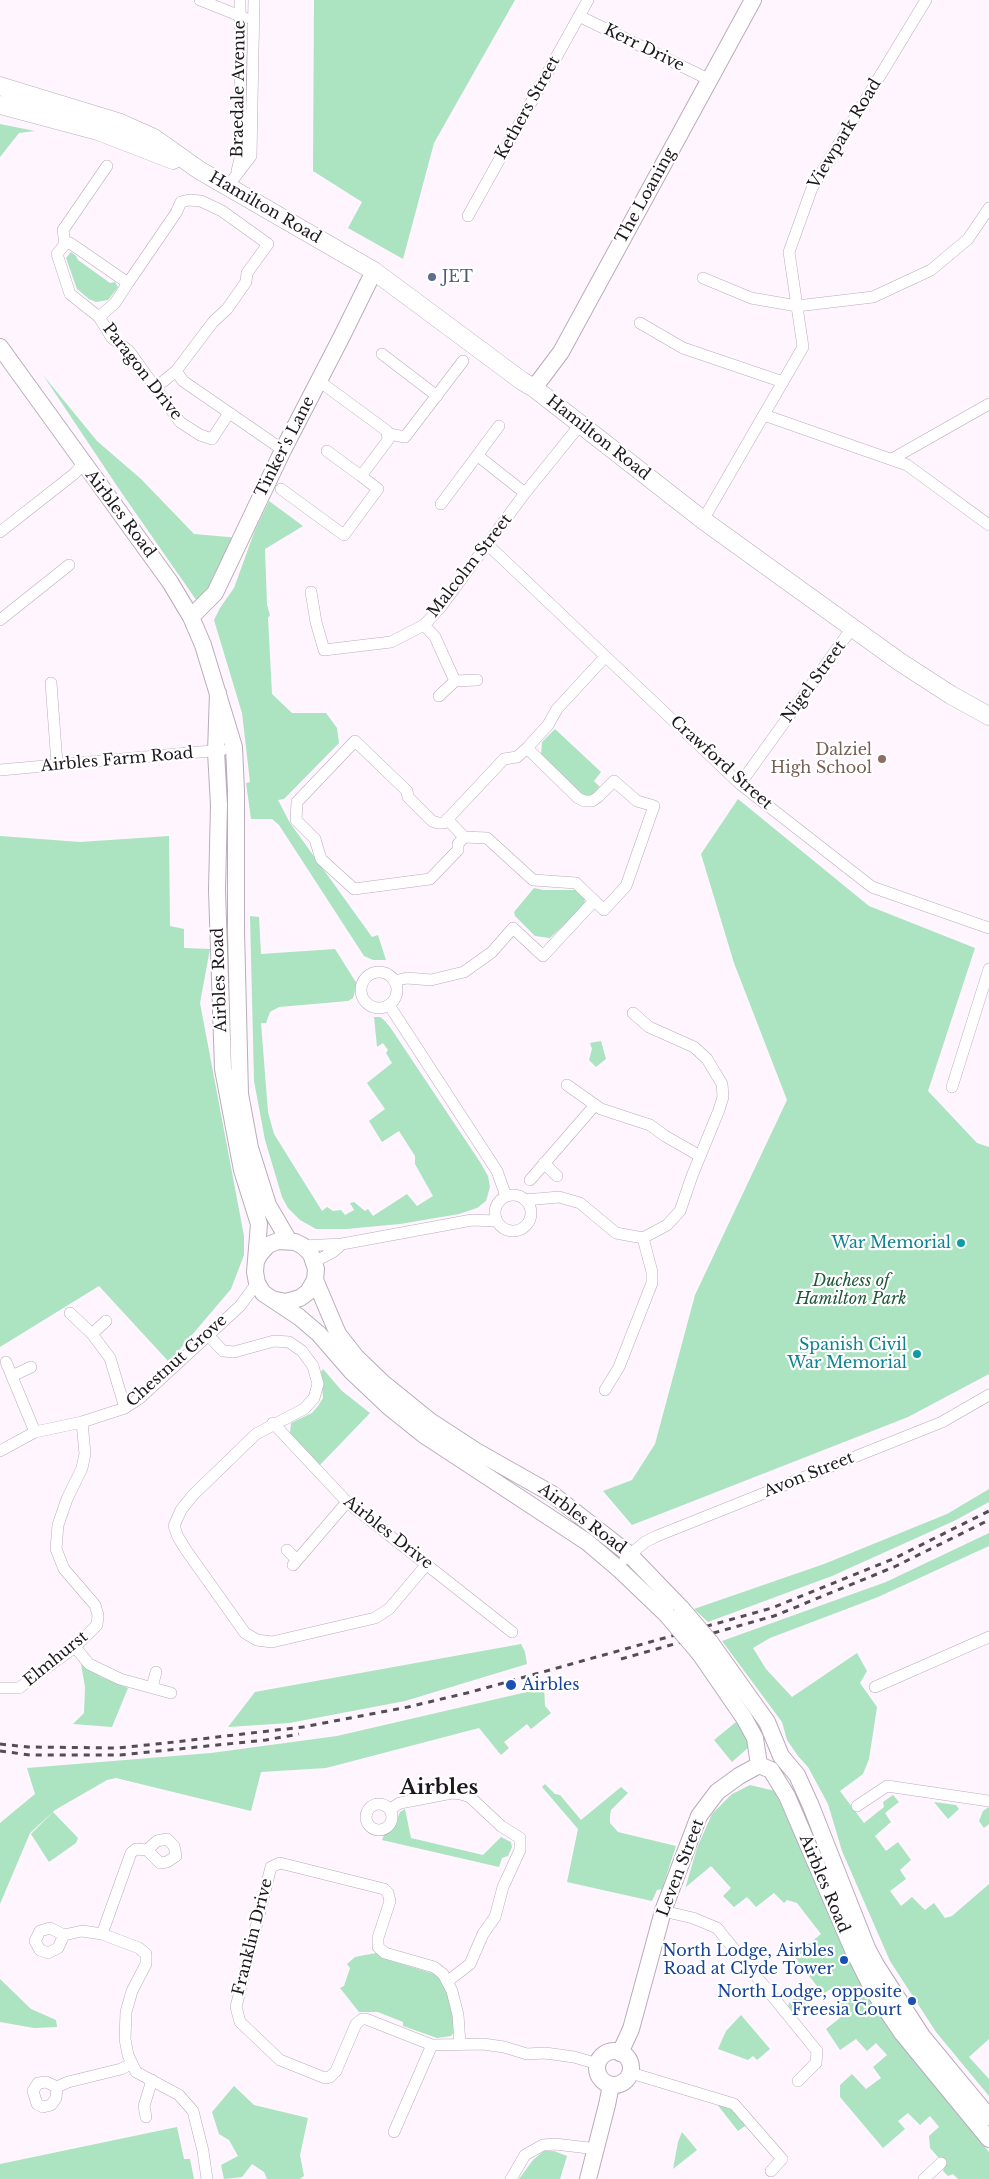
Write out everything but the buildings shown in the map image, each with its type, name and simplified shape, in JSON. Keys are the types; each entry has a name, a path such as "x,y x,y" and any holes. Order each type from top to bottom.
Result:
{"main road":[{"name":"The Loaning","path":"534,388 561,352 753,0"},
{"name":"Hamilton Road","path":"0,86 118,122 154,138 199,170"},
{"name":"Hamilton Road","path":"0,105 98,131 231,182 374,271 534,388 703,520 852,628 914,671 989,716"},
{"name":"Tinker's Lane","path":"191,617 215,593 283,450 374,271"},
{"name":"Airbles Road","path":"0,346 83,464 149,553 191,617 203,646 234,748 240,1094 250,1148 268,1206 296,1243 314,1262 315,1280 338,1334 356,1357 383,1383 430,1421 552,1494 629,1554 767,1722 780,1753 797,1776 811,1806 867,1948 876,1965 922,2036 989,2117"},
{"name":"Airbles Road","path":"218,693 216,752 219,806 217,890 223,1069 242,1170 259,1224 254,1272 266,1292 319,1334 352,1372 389,1407 424,1436 587,1542 675,1612"},
{"path":"256,1263 260,1254 268,1245 278,1241 296,1243"},
{"path":"266,1292 286,1302 300,1298 308,1292 315,1280"},
{"name":"Airbles Road","path":"705,1648 744,1718 763,1763 787,1796 853,1950 873,1990 902,2033 989,2139"},
{"path":"763,1763 764,1747 772,1746 780,1753"},
{"name":"Leven Street","path":"620,2053 631,2029 663,1910 699,1816 717,1792 763,1763"},
{"path":"620,2053 629,2060 631,2073 623,2083 610,2084 600,2078 598,2064 606,2054 620,2053"},
{"path":"588,2179 597,2148 610,2084"}],"street":[{"path":"200,0 254,23"},
{"name":"Braedale Avenue","path":"231,182 241,154 240,0"},
{"name":"Braedale Avenue","path":"231,182 251,156 254,0"},
{"name":"Kethers Street","path":"468,216 588,0"},
{"name":"Viewpark Road","path":"703,520 803,347 790,252 812,188 926,0"},
{"name":"Kerr Drive","path":"579,16 710,80"},
{"path":"107,166 63,230 65,244 70,243 128,283"},
{"path":"99,317 116,303 182,202 189,200 201,202 222,212 268,244 247,272 246,282 227,309 213,322 176,371 155,388"},
{"path":"702,278 751,298 797,306 873,297 931,270 968,239 989,208"},
{"name":"Paragon Drive","path":"65,244 57,254 70,294 99,317 112,338 128,351 180,422 200,435 212,439 229,413"},
{"path":"640,323 683,348 783,382"},
{"path":"382,354 436,396"},
{"path":"319,381 388,431 389,434 405,437 463,361"},
{"path":"176,371 182,381 283,450"},
{"path":"892,459 989,404"},
{"path":"764,415 908,465 989,524"},
{"name":"Malcolm Street","path":"311,592 316,622 324,650 391,642 424,625 440,608 525,493 580,424"},
{"path":"442,504 499,426"},
{"path":"361,476 388,440 389,434"},
{"path":"281,489 344,535 378,489 327,451"},
{"path":"478,456 525,493"},
{"path":"0,532 74,474 83,464"},
{"name":"Crawford Street","path":"487,544 740,784 872,887 989,928"},
{"path":"0,620 69,565"},
{"path":"424,625 435,637 455,681"},
{"name":"Nigel Street","path":"740,784 852,628"},
{"path":"527,748 578,798 584,801 592,801 598,797 614,780 637,801 654,806 626,886 604,910 576,883 533,880 487,838 464,838 458,844 458,850 430,879 354,889 321,859 316,839 296,820 295,806 297,802 354,741 407,791 408,797 432,821 444,823 504,759 517,757 527,748 548,725 557,709 605,657"},
{"path":"438,696 455,681 477,680"},
{"path":"51,683 57,764"},
{"name":"Airbles Farm Road","path":"0,770 216,752 234,748"},
{"path":"447,819 464,838"},
{"path":"394,981 407,978 431,980 464,972 492,952 513,928 543,956 594,901"},
{"path":"952,1087 989,969"},
{"path":"376,972 388,974 394,981 397,989 396,995 389,1005 383,1007 372,1006 363,999 361,987 366,977 376,972"},
{"path":"389,1005 497,1171 506,1196"},
{"path":"496,1221 498,1202 506,1196 512,1195 528,1205 559,1197 564,1200 580,1203 616,1233 643,1238 667,1225 680,1211 723,1097 722,1084 708,1059 694,1047 649,1028 633,1013"},
{"path":"567,1085 601,1109 650,1125 700,1156"},
{"path":"530,1180 595,1105"},
{"path":"544,1164 557,1176"},
{"path":"296,1243 342,1244 472,1220 496,1221 505,1230 518,1230 530,1220 528,1205"},
{"path":"472,1220 496,1208"},
{"path":"605,1390 619,1367 652,1283 652,1272 643,1238"},
{"path":"314,1262 333,1252 342,1244"},
{"name":"Chestnut Grove","path":"0,1451 35,1432 82,1422 125,1408 140,1398 207,1334 240,1306 266,1292"},
{"path":"70,1313 92,1334 110,1358 125,1408"},
{"path":"92,1334 106,1321"},
{"path":"207,1334 223,1351 234,1352 274,1341 289,1342 302,1351 313,1366 318,1384 314,1398 304,1408 273,1423 256,1434 192,1495 181,1510 174,1526 186,1550 245,1633 257,1640 272,1642 374,1618 389,1609 427,1564"},
{"path":"6,1362 35,1432"},
{"path":"12,1376 31,1367"},
{"name":"Avon Street","path":"618,1568 629,1554 644,1542 942,1422 989,1395"},
{"name":"Elmhurst","path":"0,1688 19,1688 75,1647 97,1625 98,1614 95,1605 64,1569 56,1549 58,1525 86,1454 82,1422"},
{"name":"Airbles Drive","path":"273,1423 347,1502 512,1632"},
{"path":"287,1550 296,1563 347,1502"},
{"path":"875,1687 989,1637"},
{"path":"75,1647 89,1664 120,1679 171,1693"},
{"path":"152,1687 156,1672"},
{"path":"857,1806 887,1786 989,1801"},
{"path":"395,1806 452,1793 461,1794 470,1797 488,1816 518,1836 522,1842 503,1887 495,1917 484,1934 470,1964 448,1981 458,2015 460,2044"},
{"path":"102,1934 131,1853 136,1849 148,1850"},
{"name":"Franklin Drive","path":"448,1981 434,1967 380,1951 377,1943 390,1901 388,1893 384,1889 280,1863 271,1867 236,2007 240,2022 280,2060 325,2078 330,2077 336,2071 354,2027 366,2019 432,2045 460,2044 504,2047 527,2054 545,2053 574,2057 598,2064"},
{"path":"663,1910 693,1918 717,1928 817,2051 816,2063 798,2081"},
{"path":"64,1935 82,1931 102,1934 139,1948 146,1954 146,1964 132,1991 126,2012 125,2039 131,2064 136,2072 179,2095 193,2112 203,2151 207,2179"},
{"path":"394,2132 432,2045"},
{"path":"58,2087 79,2079 121,2069 131,2064"},
{"path":"631,2073 734,2104 782,2159 771,2170"},
{"path":"146,2117 144,2106 152,2080"},
{"path":"511,2179 525,2155 543,2145 554,2144 597,2148"},
{"path":"924,2179 941,2163"}],"green space":[{"path":"314,0 515,0 434,143 403,259 348,228 362,202 313,171"},
{"path":"0,124 35,131 19,133 0,157"},
{"path":"71,252 78,260 110,283 115,282 118,287 108,300 96,302 77,289 66,258"},
{"path":"43,375 97,441 141,479 194,534 240,538 199,604 119,489"},
{"path":"269,501 303,526 265,549 267,605 270,615 268,618 272,694 292,713 326,713 337,728 339,743 284,799 278,800 290,823 372,937 378,935 386,960 373,960 364,956 279,825 272,819 251,819 246,783 250,782 242,713 214,620 234,588 255,530"},
{"path":"555,729 601,772 594,781 601,788 593,797 584,797 541,754 542,742"},
{"name":"Duchess of Hamilton Park","path":"738,799 869,906 975,948 928,1091 977,1143 989,1147 989,1374 908,1417 632,1525 603,1491 632,1480 655,1444 695,1295 787,1100 734,963 701,854"},
{"path":"0,836 80,842 169,836 170,926 184,929 184,948 210,949 200,1003 244,1236 244,1255 231,1289 169,1362 99,1286 0,1347"},
{"path":"534,888 543,890 576,890 586,899 584,901 587,903 550,938 535,936 515,916 514,912"},
{"path":"250,916 259,917 261,954 335,949 357,984 353,998 348,1001 279,1007 270,1012 266,1023 261,1023 268,1112 274,1134 322,1211 327,1207 333,1211 341,1210 345,1215 354,1210 350,1203 354,1202 365,1211 368,1209 373,1216 407,1194 417,1206 433,1196 415,1164 415,1156 399,1131 382,1142 369,1121 385,1109 367,1083 392,1063 386,1053 388,1050 383,1043 377,1047 374,1017 380,1017 390,1027 480,1162 488,1176 490,1187 486,1201 477,1208 459,1214 400,1224 346,1229 316,1229 300,1220 288,1208 282,1197 265,1140 254,1081"},
{"path":"601,1041 606,1059 596,1067 589,1060 592,1049 590,1043"},
{"path":"323,1369 342,1391 370,1413 319,1466 290,1433 291,1423 312,1413 323,1398 321,1372"},
{"path":"989,1489 989,1502 954,1521 832,1576 708,1622 694,1609 824,1564 947,1514"},
{"path":"989,1533 989,1546 878,1597 770,1638 753,1648 766,1669 792,1697 857,1653 867,1671 860,1683 877,1707 869,1759 863,1774 840,1791 864,1823 884,1807 883,1802 893,1795 899,1802 885,1813 891,1822 875,1836 886,1851 898,1842 911,1860 900,1870 906,1879 890,1891 901,1906 912,1897 925,1910 934,1903 945,1918 952,1916 989,1884 989,2039 969,2057 989,2079 989,2096 936,2032 890,1961 842,1851 828,1804 808,1767 787,1740 782,1722 722,1641 886,1582"},
{"path":"521,1644 525,1652 527,1664 405,1701 289,1723 228,1727 255,1692"},
{"path":"81,1664 101,1677 128,1688 112,1727 73,1724 84,1713 85,1687"},
{"path":"544,1688 545,1706 551,1713 531,1729 527,1724 504,1742 509,1748 501,1755 479,1728 326,1768 261,1772 251,1811 116,1778 107,1780 55,1810 30,1833 0,1904 0,1823 35,1794 27,1768 211,1753 337,1736"},
{"path":"736,1722 749,1738 750,1746 732,1762 714,1740"},
{"path":"545,1784 555,1794 560,1795 581,1820 621,1787 628,1793 611,1810 610,1823 618,1832 676,1846 662,1889 657,1890 652,1901 567,1882 578,1829 542,1787"},
{"path":"750,1785 775,1791 854,1967 897,2037 989,2152 989,2179 958,2179 953,2174 948,2176 943,2171 945,2165 930,2148 929,2136 939,2127 930,2116 920,2125 908,2113 898,2121 905,2129 883,2148 840,2097 840,2085 852,2074 866,2089 881,2078 873,2067 887,2055 876,2043 867,2051 856,2039 840,2050 826,2029 840,2018 832,2010 844,1998 834,1987 823,1994 794,1956 821,1934 797,1903 787,1900 784,1903 774,1893 756,1907 747,1897 734,1907 723,1896 731,1888 711,1866 686,1887 683,1896 697,1848 712,1814 732,1794"},
{"path":"934,1802 956,1805 959,1809 948,1819"},
{"path":"989,1807 989,1824 984,1828 979,1821 983,1811"},
{"path":"405,1809 411,1838 483,1855 501,1837 511,1842 512,1847 508,1856 502,1858 499,1867 382,1840 384,1835 393,1828 400,1812"},
{"path":"53,1812 78,1838 76,1843 49,1862 31,1834"},
{"path":"376,1953 388,1960 435,1974 444,1981 449,1993 456,2030 451,2036 437,2038 403,2026 403,2022 378,2012 359,2012 340,1988 344,1986 350,1968 347,1964 355,1957"},
{"path":"0,1979 31,2009 56,2020 57,2027 34,2028 0,2022"},
{"path":"801,1993 808,2001 794,2014 788,2007 789,2003"},
{"path":"741,2015 770,2049 757,2060 753,2056 748,2060 718,2049 726,2031"},
{"path":"234,2086 254,2105 308,2118 300,2155 304,2176 300,2179 267,2179 264,2172 252,2164 242,2177 224,2179 221,2165 238,2156 229,2140 219,2134 212,2112"},
{"path":"716,2103 734,2106 749,2123 738,2131"},
{"path":"177,2127 184,2159 190,2159 194,2179 0,2179 0,2164"},
{"path":"682,2132 697,2150 673,2169 678,2142"},
{"path":"544,2151 554,2151 567,2156 560,2179 519,2179 533,2160"}],"railway":[{"path":"0,1744 28,1747 118,1748 303,1727 408,1707 471,1692 772,1608 893,1559 989,1511"},
{"path":"621,1659 774,1616 894,1567 989,1520"},
{"path":"0,1751 30,1755 120,1755 266,1740 299,1734"}],"place":[{"name":"JET","path":"432,277"},
{"name":"Dalziel High School","path":"882,759"},
{"name":"War Memorial","path":"961,1243"},
{"name":"Spanish Civil War Memorial","path":"917,1354"},
{"name":"Airbles","path":"511,1685"},
{"name":"North Lodge, Airbles Road at Clyde Tower","path":"844,1960"},
{"name":"North Lodge, opposite Freesia Court","path":"912,2001"}],"district":[{"name":"Airbles","path":"439,1788"}]}
